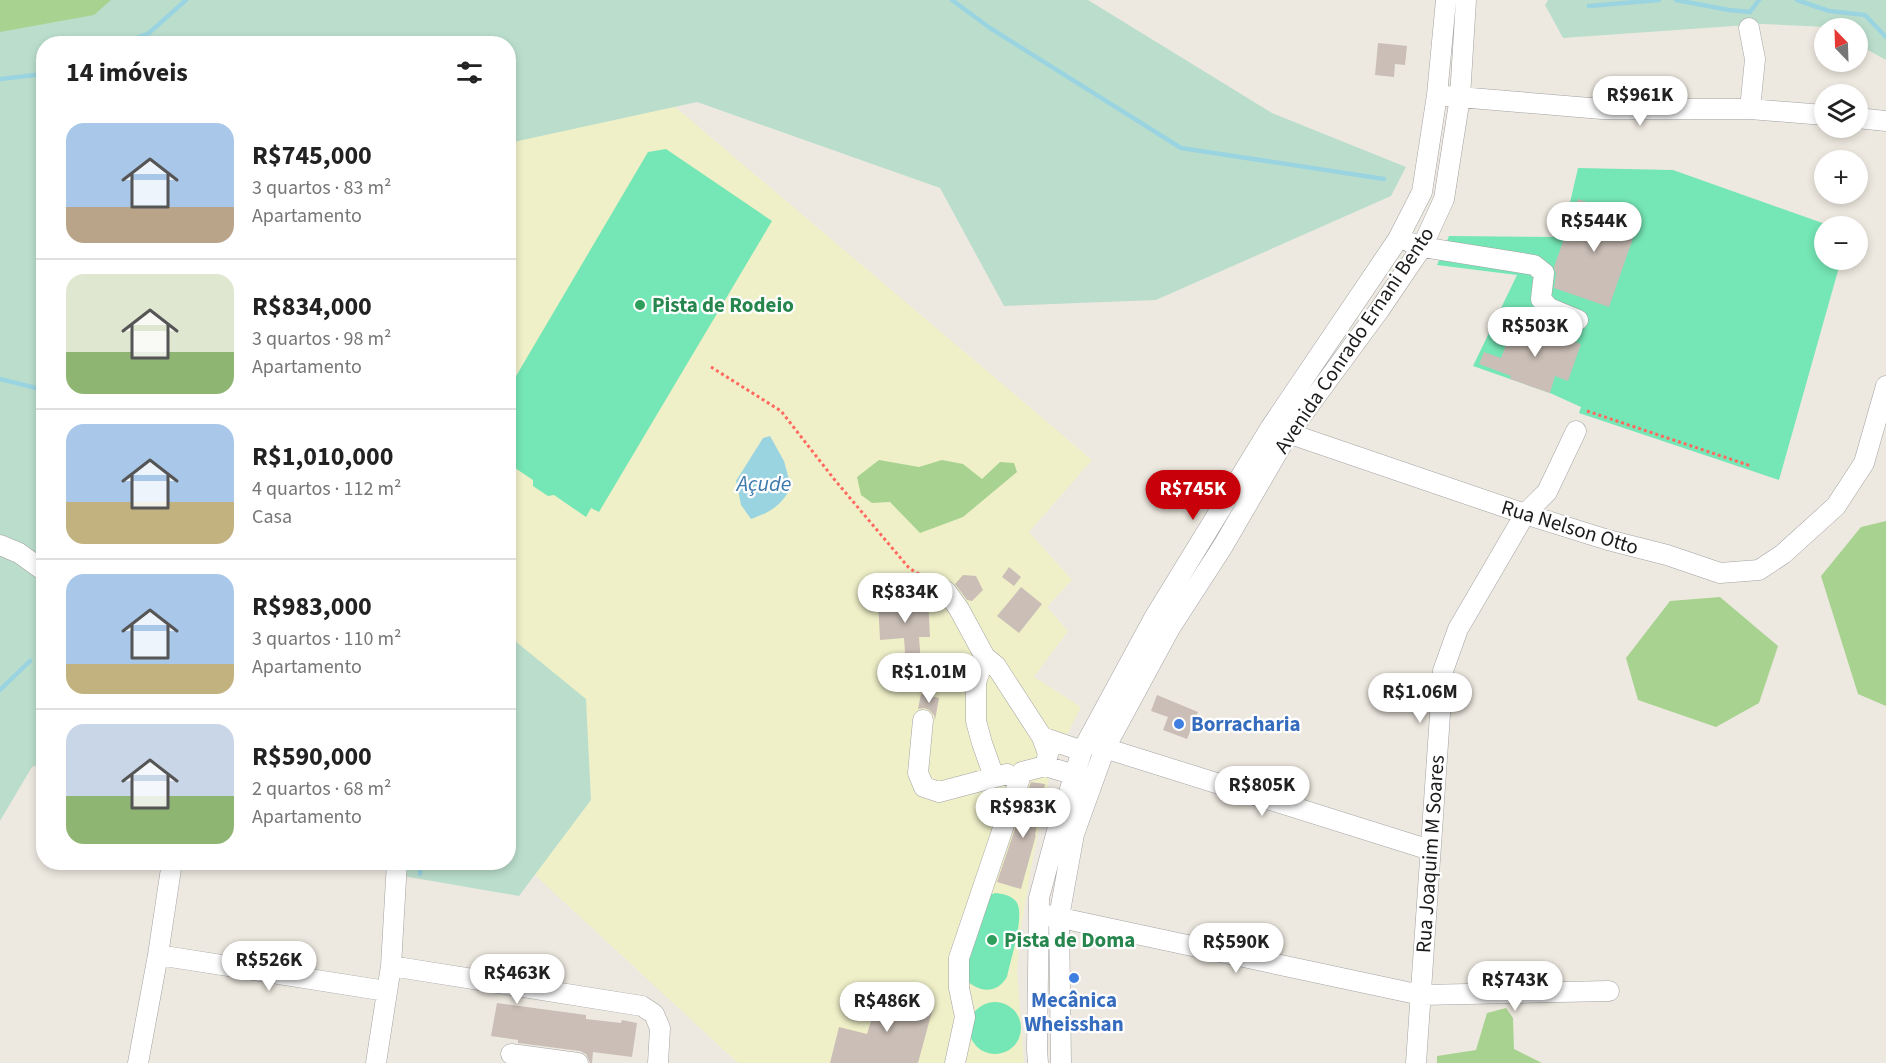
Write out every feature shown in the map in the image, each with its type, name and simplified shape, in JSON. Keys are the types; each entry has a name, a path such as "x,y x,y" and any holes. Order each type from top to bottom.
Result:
{"street":[{"name":"Avenida Conrado Ernani Bento","path":"1060,1056 1059,917 1091,747 1162,623 1398,239 1422,192 1437,95 1446,0"},
{"name":"Avenida Conrado Ernani Bento","path":"1280,430 1380,309 1422,247 1444,199 1460,97 1466,0"},
{"path":"1749,28 1755,59 1750,109"},
{"path":"1437,95 1602,109 1750,109 1814,114"},
{"path":"1868,119 1886,121"},
{"path":"1398,239 1422,247 1534,265 1544,273 1541,299 1549,308 1578,320"},
{"name":"Rua Nelson Otto","path":"1280,430 1525,514 1608,540 1667,555 1720,573 1759,570 1783,554 1836,507 1864,464 1886,386"},
{"name":"Rua Joaquim M Soares","path":"1416,1063 1443,670 1458,629 1525,514 1547,492 1576,430"},
{"path":"0,545 18,553 36,565"},
{"path":"946,591 986,657 996,666 1042,737 1048,754 1045,766"},
{"path":"986,657 976,682 976,721 981,743 994,777"},
{"path":"923,720 918,773 924,787 939,792 1045,766 1084,778"},
{"path":"1042,737 1091,747 1430,850"},
{"path":"955,1063 965,1017 959,988 959,958 1022,772"},
{"name":"Avenida Conrado Ernani Bento","path":"1038,1057 1039,898 1055,837 1084,778"},
{"path":"138,1063 171,870"},
{"path":"376,1063 391,966 396,870"},
{"path":"1038,913 1421,995 1609,992"},
{"path":"158,955 386,991"},
{"path":"391,966 642,1006 654,1014 660,1028 658,1063"},
{"path":"512,1054 578,1063"},
{"path":"1038,1057 1060,1056"}],"path":[{"path":"711,367 781,411 834,479 909,568 946,591"},
{"path":"1587,411 1750,466"}],"green space":[{"path":"0,0 144,0 62,36 36,36 36,48 0,66"},
{"path":"111,0 1088,0 1272,113 1406,167 1391,196 1156,300 1004,306 940,188 697,102 516,141 516,36 36,36 36,766 32,767 0,821 0,32 94,15"},
{"path":"549,0 1092,460 1029,532 1072,580 1047,607 1068,631 1034,677 1081,707 1054,761 1049,778 1021,928 1017,969 1024,1063 738,1063 516,857 516,36 36,36 36,42 0,32"},
{"path":"1548,0 1886,0 1886,60 1868,50 1868,18 1814,18 1814,26 1762,24 1563,38 1545,5"},
{"name":"Pista de Rodeio","path":"666,149 772,221 599,512 591,508 586,517 554,495 548,496 533,486 533,480 516,469 516,376 648,152"},
{"path":"1578,168 1673,170 1814,220 1814,270 1838,270 1779,480 1579,413 1581,407 1550,393 1473,366 1517,275 1437,265 1449,236 1562,237"},
{"path":"879,460 919,467 942,460 963,464 982,479 1000,462 1014,463 1017,472 963,517 920,533 890,502 872,503 861,495 857,477"},
{"path":"1886,521 1886,706 1858,694 1821,576 1861,527"},
{"path":"1720,597 1778,646 1759,703 1716,727 1638,700 1626,658 1670,601"},
{"path":"516,642 586,699 591,800 519,896 403,876 403,870 516,870"},
{"name":"Pista de Doma","path":"996,893 1008,896 1017,903 1019,918 1007,977 998,987 987,990 975,987 965,979 977,909 988,895"},
{"name":"Pista de Doma","path":"995,1002 1005,1004 1013,1010 1019,1018 1021,1028 1019,1038 1013,1046 1005,1052 995,1054 985,1052 977,1046 971,1038 969,1028 971,1018 977,1010 985,1004"},
{"path":"1506,1008 1513,1018 1514,1049 1542,1063 1437,1063 1437,1056 1476,1050 1487,1013"}],"water":[{"name":"Açude","path":"770,436 784,461 791,487 775,508 751,519 741,505 736,481 763,438"}],"building":[{"path":"1378,43 1407,46 1405,65 1395,64 1394,77 1375,75"},
{"path":"1578,199 1639,221 1609,307 1554,288 1556,274 1554,267"},
{"path":"1514,322 1581,344 1568,381 1555,376 1550,393 1510,379 1511,376 1479,364 1484,352 1501,358"},
{"path":"1009,567 1021,577 1014,586 1002,577"},
{"path":"963,575 976,576 983,590 972,601 967,600 955,584"},
{"path":"1021,587 1042,604 1019,633 997,616"},
{"path":"928,598 930,637 919,637 921,664 906,665 904,638 880,640 878,601"},
{"path":"921,694 939,698 935,720 929,710 918,709"},
{"name":"Borracharia","path":"1157,695 1198,712 1187,739 1163,730 1168,717 1151,711"},
{"path":"1031,782 1045,784 1036,835 1021,889 997,882"},
{"path":"881,989 934,1004 918,1063 830,1063 839,1027 867,1034"},
{"path":"497,1003 586,1015 586,1019 621,1023 622,1020 637,1023 632,1057 593,1052 592,1063 590,1063 586,1054 580,1051 518,1043 518,1040 491,1036"}],"waterway":[{"path":"142,36 149,33 186,0"},
{"path":"952,0 990,28 1181,148 1384,179"},
{"path":"1589,6 1659,0"},
{"path":"1676,0 1750,12 1759,0"},
{"path":"1797,0 1829,11 1865,15 1886,37"},
{"path":"0,79 36,75"},
{"path":"0,379 36,388"},
{"path":"0,690 30,661"},
{"path":"420,870 420,874"}],"place":[{"name":"Pista de Rodeio","path":"640,305"},
{"name":"Borracharia","path":"1179,724"},
{"name":"Pista de Doma","path":"992,940"},
{"name":"Mecânica Wheisshan","path":"1074,978"}]}
